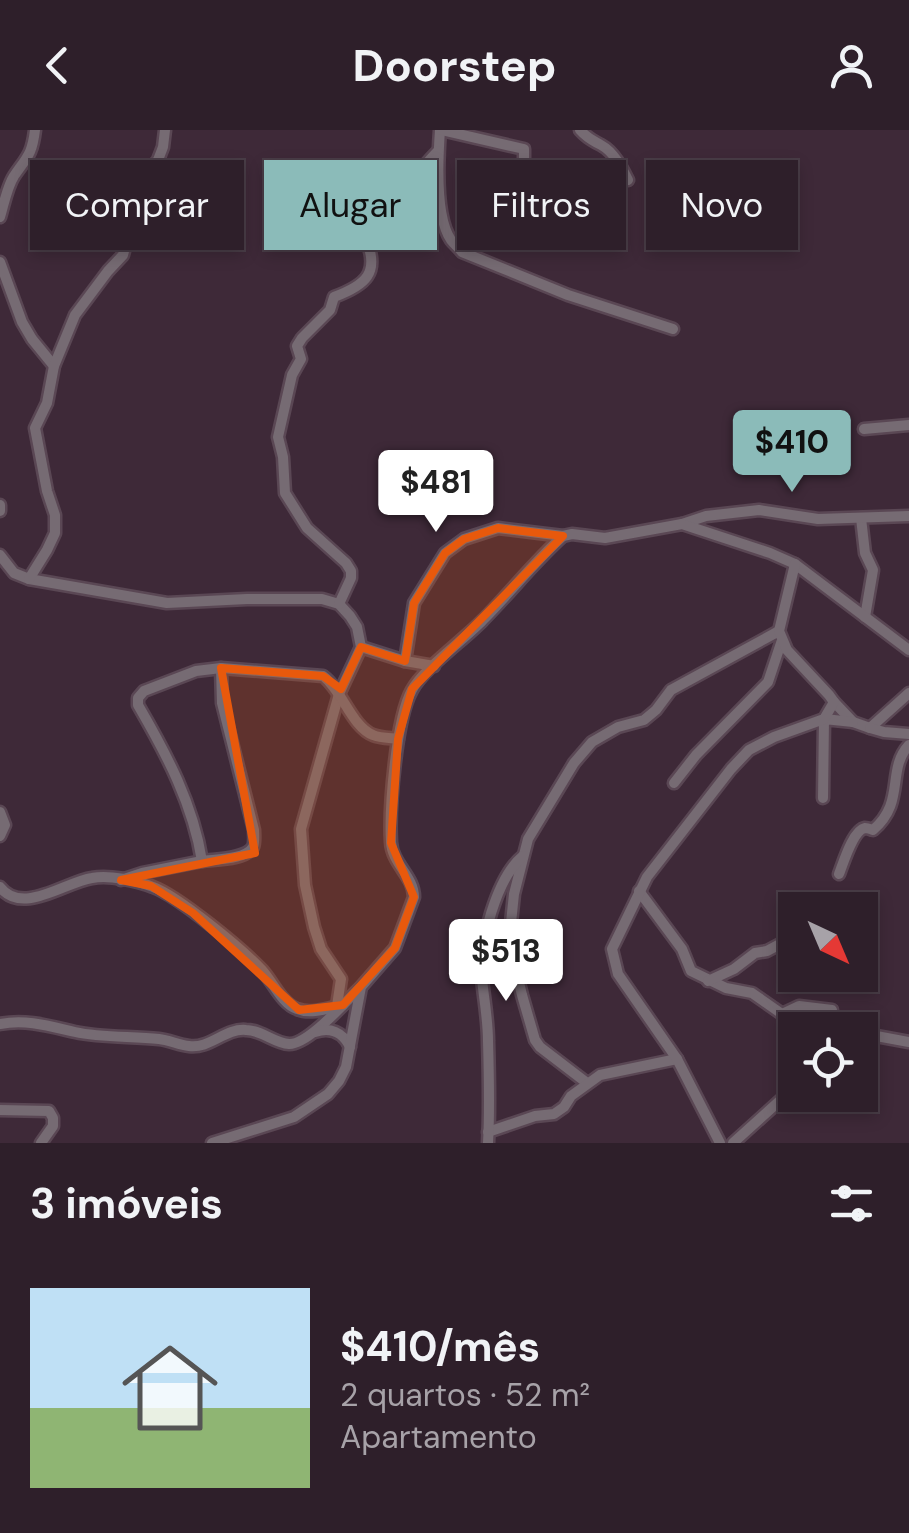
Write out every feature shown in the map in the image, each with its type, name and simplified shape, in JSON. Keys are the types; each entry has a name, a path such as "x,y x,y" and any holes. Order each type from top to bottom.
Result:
{"street":[{"path":"0,217 14,176 24,166 33,146 36,130"},
{"path":"29,579 47,550 55,515 34,428 50,392 54,366 74,315 122,255 139,192 164,147 166,130"},
{"path":"524,160 524,149 440,130 437,168 450,239 462,252 510,273 673,330"},
{"path":"580,130 592,142 606,148 628,180"},
{"path":"339,604 351,571 307,528 286,493 278,437 283,410 300,359 297,350 302,338 330,310 334,297 368,278 372,266 363,226 438,152"},
{"path":"0,262 22,322 54,366"},
{"path":"864,430 909,424"},
{"path":"404,660 414,603 445,553 464,539 498,528 605,538 706,516 758,510 818,519 909,516"},
{"path":"861,518 865,553 873,570 865,616"},
{"path":"682,524 795,564 909,650"},
{"path":"0,1024 23,1021 76,1032 165,1040 190,1047 205,1045 242,1029 286,1044 300,1042 312,1033 395,948 414,898 414,889 396,861 391,843 398,739 412,688 563,536"},
{"path":"0,554 14,573 29,579 167,603 247,598 322,600 339,604 357,627 361,646 339,694 301,829 305,886 314,927 322,949 341,979 340,1006"},
{"path":"674,783 768,682 795,564"},
{"path":"780,635 788,650 854,722"},
{"path":"586,1082 535,1040 509,942 514,894 528,839 574,762 592,742 644,720 670,690 780,635"},
{"path":"361,646 434,666"},
{"path":"202,861 191,812 166,753 138,706 144,691 196,671 221,668 323,676 370,734 398,739"},
{"path":"121,880 243,855 252,848 254,830 222,703 221,668"},
{"path":"870,728 909,694"},
{"path":"823,798 824,720 834,702"},
{"path":"720,1143 677,1059 618,974 612,949 616,936 646,877 749,750 824,720 909,734"},
{"path":"839,874 859,830 873,830 890,812 898,763 909,745"},
{"path":"0,812 5,826 0,836"},
{"path":"524,856 509,870 485,936 482,978 488,1039 488,1138 534,1116 554,1114 586,1082 600,1076 677,1059"},
{"path":"0,888 8,896 21,898 39,896 94,877 152,886 255,962 289,1005 312,1011 340,1006"},
{"path":"639,891 682,949 692,971 708,981 752,993 782,1014 809,1005 832,1010"},
{"path":"708,981 755,953 778,944"},
{"path":"212,1143 294,1117 328,1094 346,1067 360,987"},
{"path":"312,1033 322,1030 340,1034 350,1048"},
{"path":"878,1036 909,1042"},
{"path":"734,1143 778,1102"},
{"path":"0,1110 49,1111 54,1126 40,1143"}],"highlighted area":[{"path":"498,528 563,536 412,689 398,739 391,843 414,897 395,948 343,1005 299,1010 193,913 151,886 121,880 255,853 221,668 323,676 341,689 361,647 405,661 414,603 445,553 464,539"}]}
